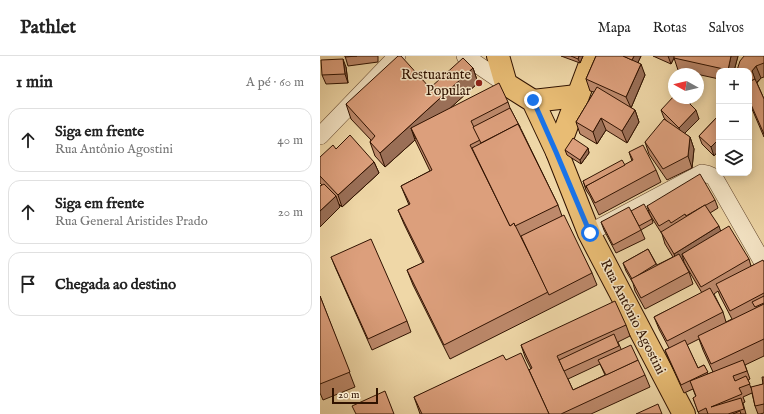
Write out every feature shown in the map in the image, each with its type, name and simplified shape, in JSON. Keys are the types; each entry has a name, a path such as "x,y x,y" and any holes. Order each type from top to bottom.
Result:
{"main road":[{"path":"498,56 506,84 533,100 577,96"},
{"path":"556,152 593,56"},
{"name":"Rua Antônio Agostini","path":"533,100 590,233 684,414"}],"street":[{"path":"320,136 397,56"},
{"path":"466,56 506,84"},
{"path":"590,233 702,173 714,177 762,261"}],"building":[{"path":"398,56 401,56 430,88 463,58 473,68 380,153 370,142 375,136 346,104"},
{"path":"571,56 579,56 578,59"},
{"path":"596,56 623,56 641,64 626,97 586,79"},
{"path":"623,56 634,56 632,60"},
{"path":"674,56 731,56 728,68 719,68 674,58"},
{"path":"744,56 764,56 764,63 756,66 752,71 752,68 738,68 740,61"},
{"path":"343,59 345,74 322,75 321,60"},
{"path":"752,71 755,79 752,80"},
{"path":"755,79 764,99 764,134 752,107 752,80"},
{"path":"499,83 508,102 471,121 480,140 470,145 510,226 514,223 548,292 444,345 407,270 424,262 398,210 410,204 401,186 432,170 411,128"},
{"path":"597,87 635,110 622,131 601,118 593,132 576,122"},
{"path":"668,102 668,104 690,104 696,110 679,128 661,110"},
{"path":"510,108 520,127 518,124 481,143 473,127"},
{"path":"716,118 716,142 711,147 699,136"},
{"path":"664,119 690,137 688,156 663,169 645,142"},
{"path":"518,124 558,205 515,226 514,223 510,226 472,148"},
{"path":"350,135 374,162 338,195 320,176 320,157 333,145 336,149"},
{"path":"573,138 588,148 580,160 565,150"},
{"path":"643,145 656,170 595,203 586,186 633,160 629,152"},
{"path":"622,160 625,165 586,186 586,188 583,181"},
{"path":"700,174 715,200 686,216 685,214 671,223 669,220 659,226 647,206"},
{"path":"324,184 336,196 320,211 320,186"},
{"path":"644,204 652,219 639,226 631,211"},
{"path":"705,205 719,226 674,254 661,232"},
{"path":"629,207 641,230 613,245 601,222"},
{"path":"564,215 592,273 549,295 521,236"},
{"path":"729,226 749,259 701,287 682,254"},
{"path":"371,239 407,321 368,339 331,257"},
{"path":"648,249 656,264 632,279 623,263"},
{"path":"679,254 689,272 641,298 631,279"},
{"path":"763,260 764,293 730,311 716,284"},
{"path":"710,288 723,312 667,341 654,317"},
{"path":"320,296 350,372 320,384"},
{"path":"764,296 764,303 755,307 752,302"},
{"path":"615,301 626,325 557,356 573,390 638,360 645,375 561,414 549,414 529,370 532,368 521,345"},
{"path":"764,304 764,339 711,364 698,336"},
{"path":"614,334 619,346 564,371 559,360"},
{"path":"685,340 698,368 704,365 708,372 681,385 665,350"},
{"path":"631,345 638,360 606,375 598,360"},
{"path":"521,353 549,414 422,414 414,397 503,355 506,360"},
{"path":"743,360 747,371 733,376 735,381 746,376 750,384 739,388 742,394 711,407 741,398 744,409 728,414 708,414 706,408 698,412 693,398 696,396 690,381"},
{"path":"762,377 764,377 764,404 755,406 751,387 763,384"},
{"path":"385,391 394,414 356,414 352,406"},
{"path":"658,404 662,414 636,414"},
{"path":"740,411 741,414 733,414"}],"place":[{"name":"Restuarante Popular","path":"479,83"}],"route":[{"path":"533,100 590,233"}]}
